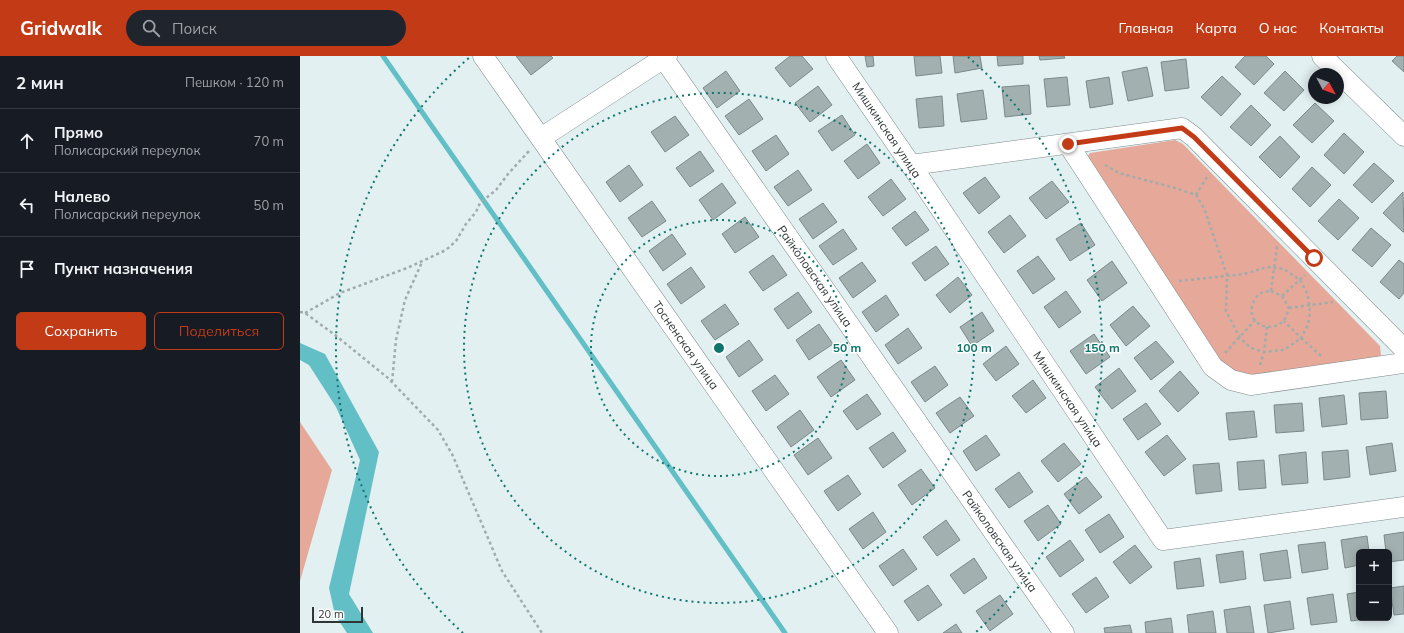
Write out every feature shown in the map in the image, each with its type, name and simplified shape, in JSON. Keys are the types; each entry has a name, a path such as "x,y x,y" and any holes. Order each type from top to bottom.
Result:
{"street":[{"name":"Тосненская улица","path":"483,56 888,633"},
{"name":"Мишкинская улица","path":"836,56 911,164 1163,540 1404,507"},
{"path":"1322,56 1404,136"},
{"path":"541,138 664,57"},
{"name":"Райколовская улица","path":"664,57 1064,633"},
{"path":"911,164 1182,128 1194,137 1404,349"},
{"path":"1068,144 1213,367 1231,380 1251,385 1404,363"}],"path":[{"path":"305,313 340,293 446,250 456,241 466,224 476,212 480,203 496,190 508,174 541,138"},
{"path":"1100,162 1119,173 1196,195 1204,208 1227,275 1226,311 1240,338 1251,348 1264,352 1284,350 1302,338 1308,325 1310,306 1308,294 1300,280 1284,269 1267,267 1244,274 1227,275 1159,283"},
{"path":"392,382 396,340 405,300 422,261"},
{"path":"1271,291 1274,268"},
{"path":"1282,296 1300,280"},
{"path":"1271,291 1282,296 1289,308 1284,321 1277,326 1267,327 1258,324 1252,317 1251,309 1254,300 1261,293 1271,291"},
{"path":"1289,308 1310,306"},
{"path":"300,312 305,313 335,334 392,382 438,430 452,454 502,571 542,633"},
{"path":"1240,338 1255,320"},
{"path":"1284,321 1340,372"},
{"path":"1264,352 1267,327"}],"shaded area":[{"path":"1175,140 1183,144 1380,346 1381,356 1373,365 1244,375 1226,368 1085,160 1090,153"},
{"path":"300,422 332,470 300,581"}],"water":[{"path":"300,343 325,354 379,452 349,594 373,633 347,633 335,615 329,588 360,460 336,407 309,365 300,360"}],"building":[{"path":"516,56 551,56 553,58 531,75"},
{"path":"790,56 802,56 813,69 790,87 775,68"},
{"path":"865,56 873,56 874,66 867,67"},
{"path":"914,56 940,56 942,73 916,76"},
{"path":"953,56 980,56 982,68 955,73"},
{"path":"997,56 1023,56 1023,64 998,66"},
{"path":"1039,56 1064,56 1065,58 1040,60"},
{"path":"1245,56 1266,56 1274,64 1254,85 1235,67"},
{"path":"1397,56 1404,56 1404,72 1392,61"},
{"path":"1186,59 1189,88 1165,91 1161,62"},
{"path":"1147,67 1153,96 1128,101 1122,72"},
{"path":"726,71 740,91 717,108 703,88"},
{"path":"1285,71 1304,90 1284,111 1264,93"},
{"path":"1222,76 1241,94 1221,116 1201,97"},
{"path":"1067,77 1070,105 1047,107 1044,79"},
{"path":"1109,77 1113,104 1090,108 1086,81"},
{"path":"1029,85 1031,114 1005,117 1002,87"},
{"path":"818,86 832,105 810,122 795,103"},
{"path":"983,90 987,119 961,122 957,94"},
{"path":"942,96 944,126 919,128 916,99"},
{"path":"749,99 763,119 739,135 725,116"},
{"path":"1314,104 1316,104 1334,121 1312,143 1293,125"},
{"path":"1251,105 1271,125 1251,146 1230,127"},
{"path":"842,115 855,135 832,151 818,131"},
{"path":"675,116 689,135 665,152 651,132"},
{"path":"1344,133 1364,152 1344,174 1324,155"},
{"path":"776,135 789,154 766,171 752,151"},
{"path":"1280,136 1300,157 1280,178 1259,157"},
{"path":"867,144 880,163 858,179 844,161"},
{"path":"700,151 714,171 690,187 676,168"},
{"path":"1374,163 1394,181 1372,203 1353,185"},
{"path":"629,165 643,185 620,202 606,182"},
{"path":"1312,167 1331,185 1310,207 1292,189"},
{"path":"798,170 812,190 788,206 774,187"},
{"path":"985,177 1000,197 979,214 963,193"},
{"path":"891,179 906,199 883,216 868,197"},
{"path":"1052,181 1069,202 1046,219 1029,198"},
{"path":"722,183 736,203 713,220 699,200"},
{"path":"1403,192 1404,232 1383,213"},
{"path":"1339,199 1359,218 1338,240 1318,221"},
{"path":"652,201 666,221 642,237 628,218"},
{"path":"823,203 837,222 813,239 799,219"},
{"path":"915,211 929,230 906,246 892,228"},
{"path":"1010,215 1026,236 1004,253 988,232"},
{"path":"745,217 759,237 735,253 722,234"},
{"path":"1081,223 1095,245 1070,261 1056,239"},
{"path":"1371,228 1391,245 1372,267 1352,250"},
{"path":"843,229 857,249 833,265 819,246"},
{"path":"672,234 686,254 663,271 649,251"},
{"path":"936,246 949,264 925,281 912,263"},
{"path":"773,255 787,275 763,291 749,272"},
{"path":"1038,256 1055,279 1033,294 1017,271"},
{"path":"1399,260 1404,264 1404,293 1399,299 1380,282"},
{"path":"1112,261 1127,283 1102,301 1087,280"},
{"path":"862,262 876,281 853,298 839,278"},
{"path":"691,267 705,287 681,304 667,284"},
{"path":"958,277 972,295 950,313 936,295"},
{"path":"1066,291 1081,312 1059,328 1044,307"},
{"path":"798,292 812,312 788,329 774,309"},
{"path":"886,295 899,315 876,332 862,312"},
{"path":"725,304 739,324 715,340 701,321"},
{"path":"1133,306 1150,326 1126,346 1110,325"},
{"path":"982,312 994,331 972,346 960,327"},
{"path":"819,324 833,344 809,360 796,340"},
{"path":"908,328 922,348 898,364 885,345"},
{"path":"1094,334 1110,357 1086,374 1070,351"},
{"path":"749,340 763,360 739,377 726,357"},
{"path":"1156,341 1174,362 1151,380 1134,358"},
{"path":"1006,346 1019,364 996,381 983,364"},
{"path":"841,360 855,380 831,397 817,377"},
{"path":"935,366 948,385 925,402 911,382"},
{"path":"1119,368 1136,391 1112,409 1095,387"},
{"path":"1180,371 1199,393 1178,412 1159,391"},
{"path":"775,375 789,394 766,411 752,391"},
{"path":"1033,380 1046,398 1026,413 1012,396"},
{"path":"1386,391 1388,418 1361,420 1359,393"},
{"path":"867,394 881,414 857,430 843,411"},
{"path":"1344,395 1347,424 1322,427 1319,398"},
{"path":"960,397 974,416 950,433 936,413"},
{"path":"1146,403 1161,424 1138,440 1123,419"},
{"path":"1302,403 1304,431 1276,433 1274,405"},
{"path":"800,410 814,430 791,447 777,427"},
{"path":"1254,411 1257,437 1229,440 1226,413"},
{"path":"893,432 906,451 883,468 869,448"},
{"path":"986,435 1000,455 976,471 963,451"},
{"path":"1167,435 1186,459 1164,476 1145,452"},
{"path":"818,438 832,458 808,475 794,455"},
{"path":"1064,443 1081,464 1058,482 1041,461"},
{"path":"1392,443 1396,471 1370,475 1366,447"},
{"path":"1348,450 1350,477 1324,480 1322,452"},
{"path":"1306,452 1308,483 1282,485 1279,455"},
{"path":"1264,460 1266,488 1239,490 1237,462"},
{"path":"1219,463 1222,491 1196,494 1193,465"},
{"path":"921,469 935,488 912,505 898,485"},
{"path":"1019,472 1033,492 1009,508 995,489"},
{"path":"848,475 861,494 838,511 824,491"},
{"path":"1086,477 1102,497 1079,514 1064,494"},
{"path":"1048,505 1061,524 1038,541 1024,521"},
{"path":"873,512 886,532 863,549 849,529"},
{"path":"1109,514 1124,537 1100,553 1085,530"},
{"path":"946,520 960,540 937,556 923,537"},
{"path":"1404,532 1404,560 1392,562 1392,549 1386,549 1384,535"},
{"path":"1367,536 1369,549 1356,549 1356,566 1345,568 1341,540"},
{"path":"1070,540 1084,560 1060,577 1046,557"},
{"path":"1325,542 1328,569 1302,573 1298,545"},
{"path":"1135,545 1152,567 1130,584 1113,562"},
{"path":"903,549 917,569 893,586 879,566"},
{"path":"1287,550 1291,578 1264,581 1260,554"},
{"path":"1243,551 1246,579 1220,583 1216,555"},
{"path":"974,558 987,578 964,594 950,575"},
{"path":"1200,558 1204,586 1177,589 1174,562"},
{"path":"1096,577 1109,597 1086,613 1072,594"},
{"path":"928,585 942,605 918,621 904,601"},
{"path":"1404,586 1404,614 1394,615 1392,588"},
{"path":"1356,592 1356,620 1351,621 1347,594"},
{"path":"1333,594 1337,622 1311,625 1307,598"},
{"path":"1000,595 1013,614 990,631 976,611"},
{"path":"1290,601 1294,629 1268,633 1264,605"},
{"path":"1250,606 1254,633 1227,633 1224,610"},
{"path":"1213,611 1216,633 1189,633 1187,615"},
{"path":"1171,618 1173,633 1146,633 1145,622"},
{"path":"956,624 962,633 943,633"},
{"path":"1130,625 1132,633 1105,633 1104,628"}],"waterway":[{"path":"383,56 785,633"}],"route":[{"path":"1068,144 1182,128 1194,137 1314,258"}]}
